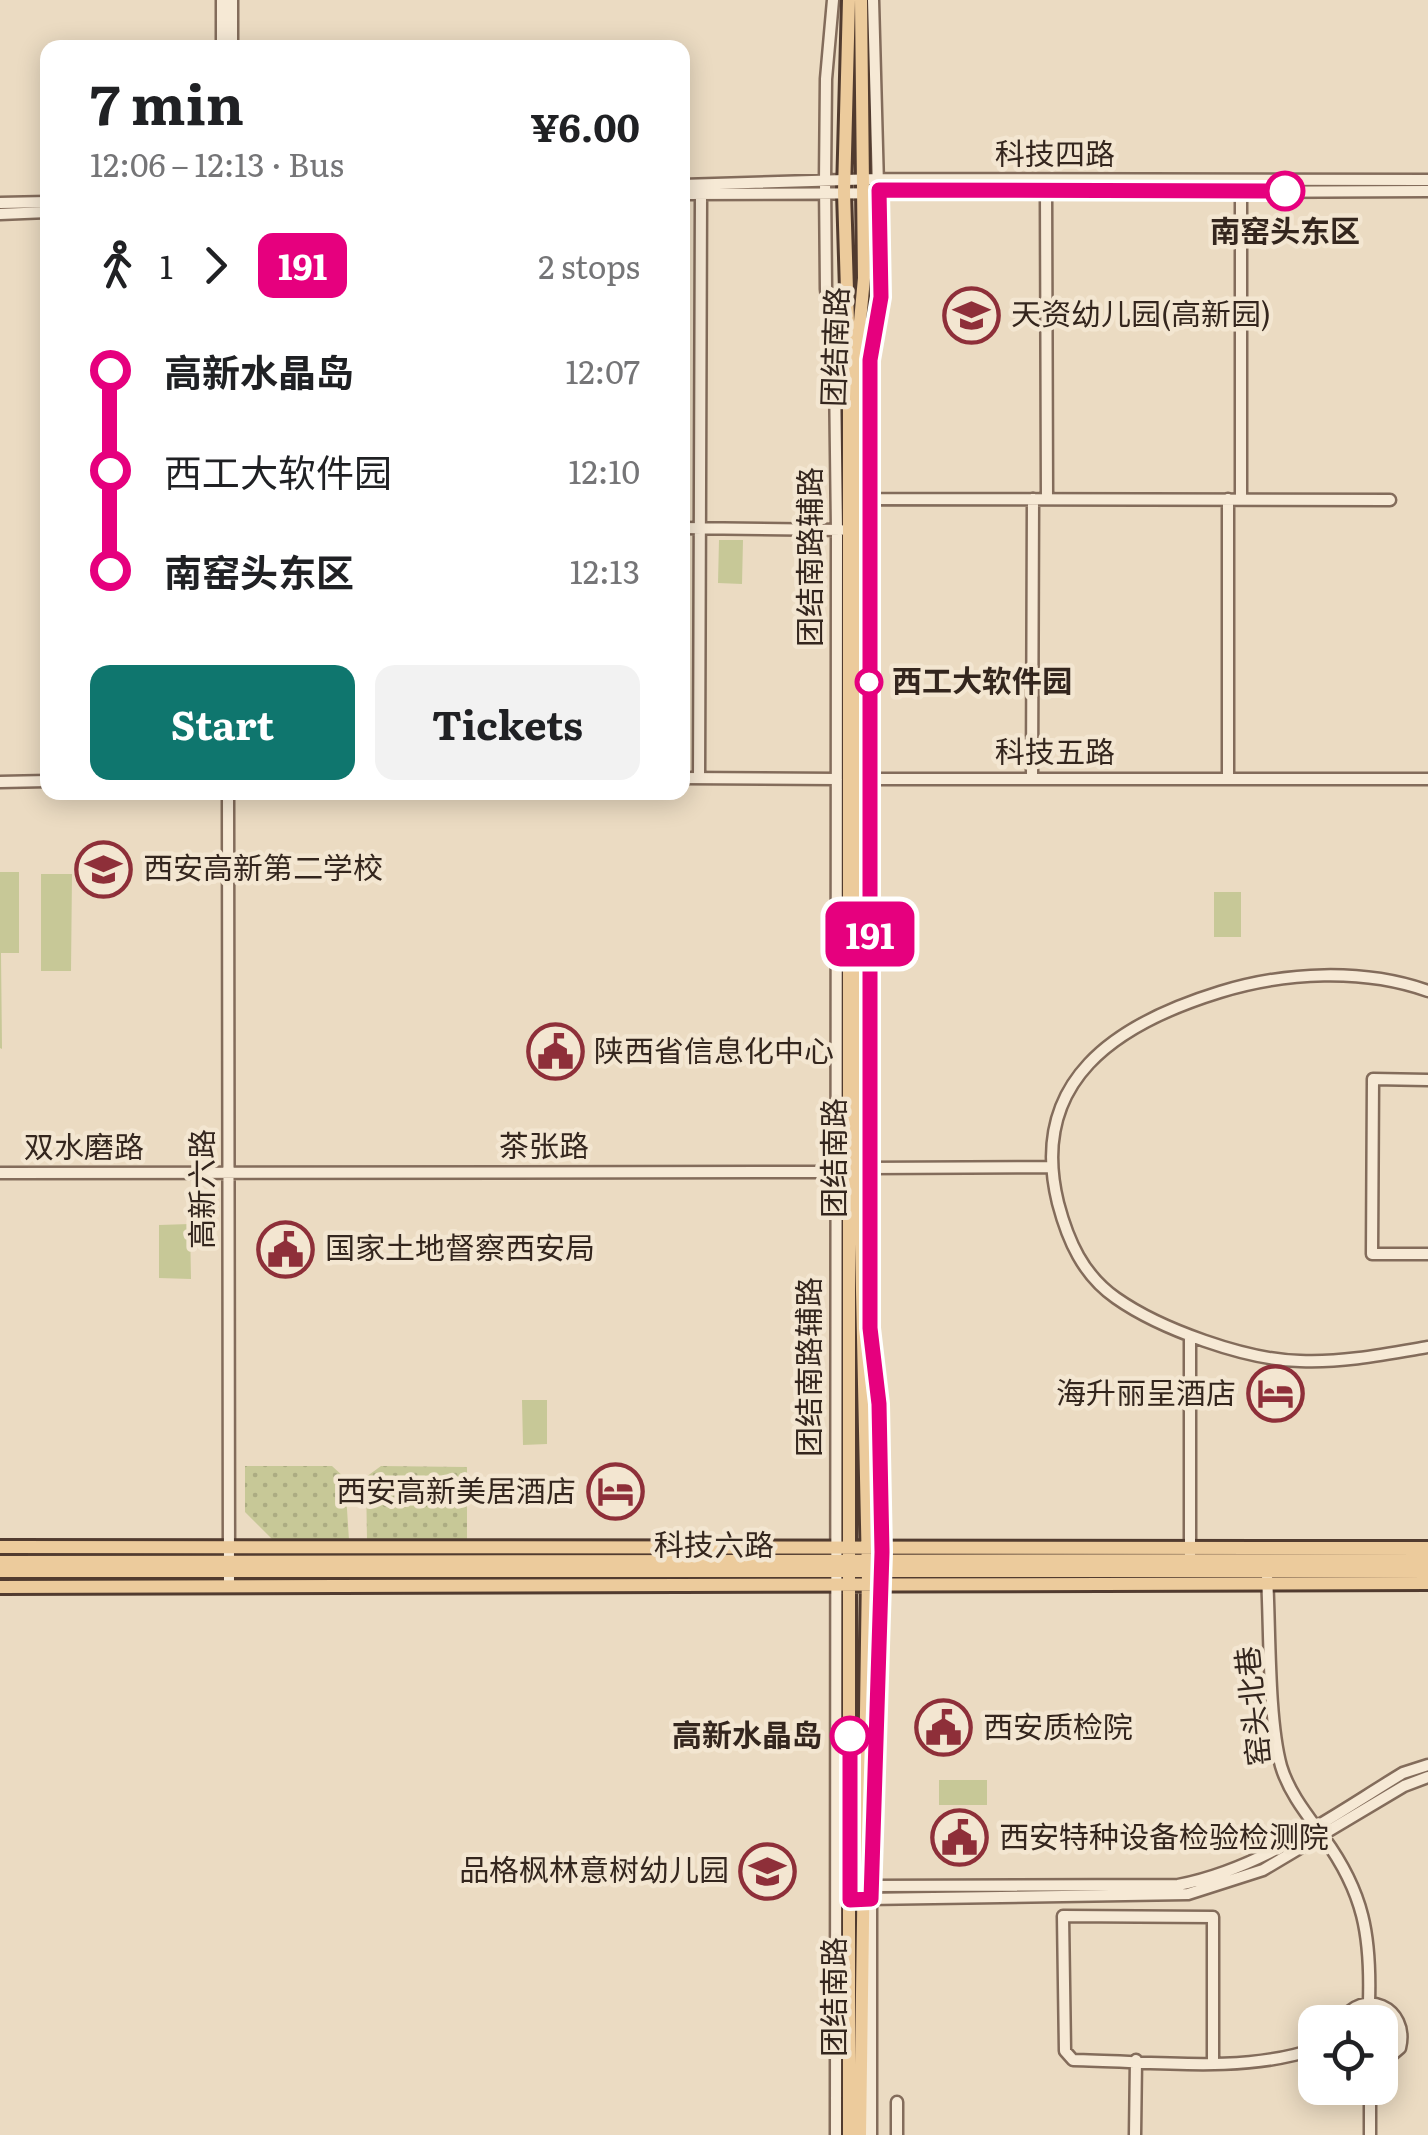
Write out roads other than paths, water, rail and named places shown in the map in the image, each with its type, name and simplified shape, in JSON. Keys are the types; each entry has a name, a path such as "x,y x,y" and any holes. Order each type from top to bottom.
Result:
{"main road":[{"name":"团结南路","path":"849,0 843,530 853,779 854,1170 843,1566 861,1893 860,2135"},
{"name":"团结南路","path":"853,779 865,499 861,0"},
{"name":"团结南路","path":"849,2135 874,1565 854,1170"},
{"path":"0,1547 229,1566 843,1566 1190,1560 1428,1548"},
{"name":"科技六路","path":"0,1562 843,1566 1190,1560 1267,1571 1428,1571"},
{"name":"科技六路","path":"1267,1571 1428,1560"},
{"path":"874,1565 1267,1571 1428,1583"},
{"name":"科技六路","path":"0,1572 229,1566"},
{"path":"0,1587 229,1566"}],"street":[{"path":"222,0 222,40"},
{"path":"232,0 232,40"},
{"name":"团结南路辅路","path":"833,0 826,79 826,289 835,373 843,530"},
{"name":"团结南路辅路","path":"865,499 870,360 881,297 874,0"},
{"name":"科技四路","path":"690,185 1428,180"},
{"name":"科技四路","path":"878,185 1046,190 1428,191"},
{"name":"科技四路","path":"690,194 825,186"},
{"path":"1046,190 1047,498"},
{"path":"1228,778 1241,191"},
{"path":"699,778 701,194"},
{"path":"0,203 40,202"},
{"path":"0,214 40,212"},
{"path":"865,499 1390,500"},
{"path":"1032,778 1034,499"},
{"path":"690,528 843,530"},
{"name":"科技五路","path":"690,778 1428,779"},
{"path":"853,779 854,1170"},
{"path":"0,782 40,781"},
{"name":"高新六路","path":"228,800 229,1566"},
{"path":"1428,992 1342,976 1294,977 1235,988 1174,1006 1125,1030 1094,1055 1071,1088 1053,1132 1050,1167 1071,1243 1096,1281 1118,1300 1190,1336 1299,1362 1428,1347"},
{"path":"1428,1080 1373,1079 1372,1234 1372,1254 1428,1254"},
{"name":"茶张路","path":"228,1172 1050,1167"},
{"name":"双水磨路","path":"0,1173 228,1172"},
{"path":"1190,1336 1190,1560"},
{"path":"836,2135 843,1566"},
{"name":"窑头北巷","path":"1267,1571 1278,1749 1290,1787 1364,1914 1369,1935 1369,2002"},
{"path":"1318,1831 1403,1773 1428,1765"},
{"path":"871,2135 861,1893 1178,1885 1250,1864 1428,1777"},
{"path":"1213,2061 1213,1916 1063,1916 1065,2051 1074,2060 1213,2061 1298,2053"},
{"path":"1363,2005 1379,2005"},
{"path":"1398,2020 1402,2026 1398,2050"},
{"path":"1135,2135 1136,2060"},
{"path":"896,2135 897,2102"},
{"path":"1370,2105 1370,2135"}],"place":[{"name":"南窑头东区","path":"1285,191"},
{"name":"天资幼儿园(高新园)","path":"972,315"},
{"name":"西工大软件园","path":"869,682"},
{"name":"西安高新第二学校","path":"104,869"},
{"name":"陕西省信息化中心","path":"555,1052"},
{"name":"国家土地督察西安局","path":"286,1249"},
{"name":"海升丽呈酒店","path":"1275,1394"},
{"name":"西安高新美居酒店","path":"615,1492"},
{"name":"西安质检院","path":"944,1728"},
{"name":"高新水晶岛","path":"850,1736"},
{"name":"西安特种设备检验检测院","path":"960,1838"},
{"name":"品格枫林意树幼儿园","path":"768,1871"}]}
